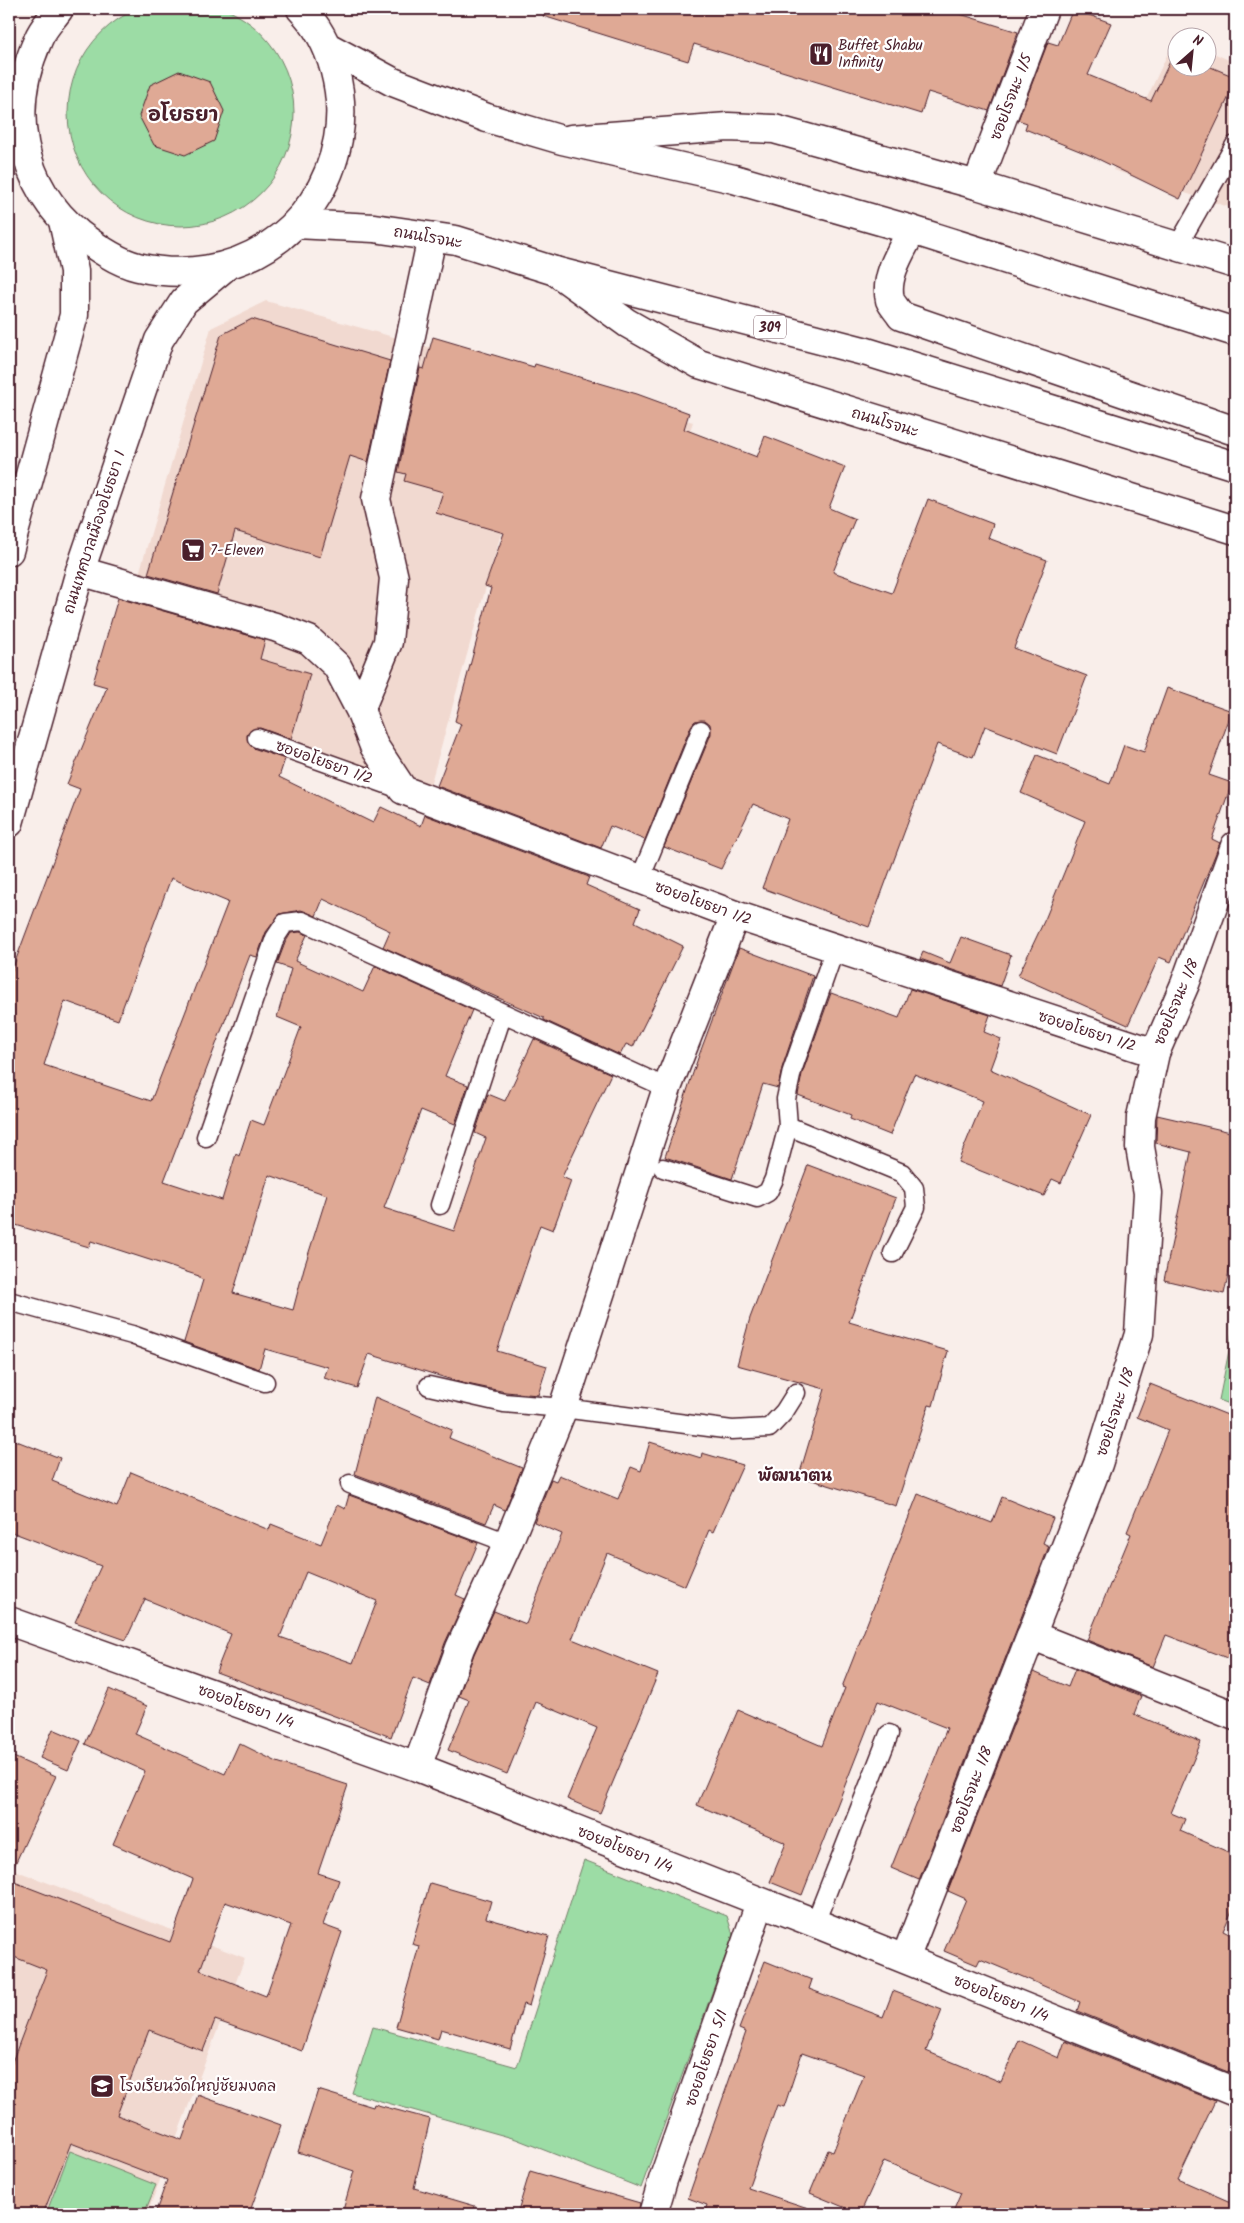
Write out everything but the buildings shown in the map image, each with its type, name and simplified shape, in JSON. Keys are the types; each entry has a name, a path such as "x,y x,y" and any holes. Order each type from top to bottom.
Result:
{"street":[{"path":"59,9 38,38 25,74 17,145 46,200 63,221 97,248 137,266 181,272 225,267 251,257 275,242 296,224 320,194 334,159 341,121 338,82 326,46 308,15 301,9"},
{"name":"ซอยโรจนะ 1/5","path":"977,185 1044,9"},
{"path":"326,46 392,82 488,118 562,140 734,178 912,230 1235,332"},
{"path":"562,140 728,127 774,129 977,185 1235,264"},
{"path":"9,551 74,315 74,271 63,221"},
{"name":"ถนนโรจนะ","path":"296,224 374,228 456,240 555,271 867,352 1235,466"},
{"path":"912,230 897,260 889,282 891,301 901,316 1235,432"},
{"path":"360,710 388,642 394,578 376,499 432,237"},
{"name":"ถนนเทศบาลเมืองอโยธยา 1","path":"9,823 80,571 159,340 184,301 225,267"},
{"name":"ถนนโรจนะ","path":"555,271 627,323 699,364 1235,530"},
{"path":"80,571 275,627 309,640 337,666 360,710 374,746 403,790"},
{"name":"ซอยอโยธยา 1/2","path":"403,790 735,915 1155,1053"},
{"name":"ซอยโรจนะ 1/8","path":"905,1959 1098,1464 1139,1334 1148,1193 1140,1147 1142,1117 1155,1053 1185,984 1235,846"},
{"path":"417,1767 460,1648 508,1543 563,1408 667,1088 735,915"},
{"name":"ซอยอโยธยา 1/4","path":"9,1620 417,1767 815,1923 1235,2092"},
{"path":"1032,1635 1235,1716"},
{"name":"ซอยอโยธยา 5/1","path":"653,2214 666,2171 760,1903"}],"lane":[{"path":"1177,247 1235,145"},
{"path":"640,880 701,730"},
{"name":"ซอยอโยธยา 1/2","path":"257,738 403,790"},
{"path":"206,1137 275,938 286,923 302,921 667,1088"},
{"path":"663,1168 757,1198 768,1192 774,1179 788,1126 786,1099 792,1071 835,948"},
{"path":"440,1205 503,1013"},
{"path":"788,1126 902,1173 914,1188 916,1207 893,1253"},
{"path":"9,1301 132,1335 265,1382"},
{"path":"429,1386 504,1403 563,1408 732,1430 769,1428 784,1412 796,1393"},
{"path":"350,1484 508,1543"},
{"path":"815,1923 889,1734"}],"shaded area":[{"path":"1216,54 1235,63 1235,209 1113,170 1166,57 1166,78 1216,78"},
{"path":"266,301 693,422 654,533 513,491 430,786 105,690 211,328"},
{"name":"โรงเรียนวัดใหญ่ชัยมงคล","path":"9,1868 245,1958 147,2214 9,2214"}],"green space":[{"path":"170,0 192,0 224,8 234,13 253,25 269,41 286,70 292,91 294,113 292,135 286,156 269,185 253,201 224,218 192,226 170,226 138,218 128,213 109,201 93,185 76,156 68,124 68,102 76,70 81,60 93,41 109,25 138,8"},
{"path":"1235,1321 1235,1406 1219,1400"},
{"path":"584,1860 727,1916 733,1935 641,2188 516,2139 352,2093 373,2027 517,2067"},
{"path":"70,2151 156,2185 144,2214 46,2214"}],"place":[{"name":"Buffet Shabu Infinity","path":"821,54"},
{"name":"7-Eleven","path":"193,550"},
{"name":"โรงเรียนวัดใหญ่ชัยมงคล","path":"102,2086"}],"district":[{"name":"อโยธยา","path":"183,114"},
{"name":"พัฒนาตน","path":"795,1475"}]}
